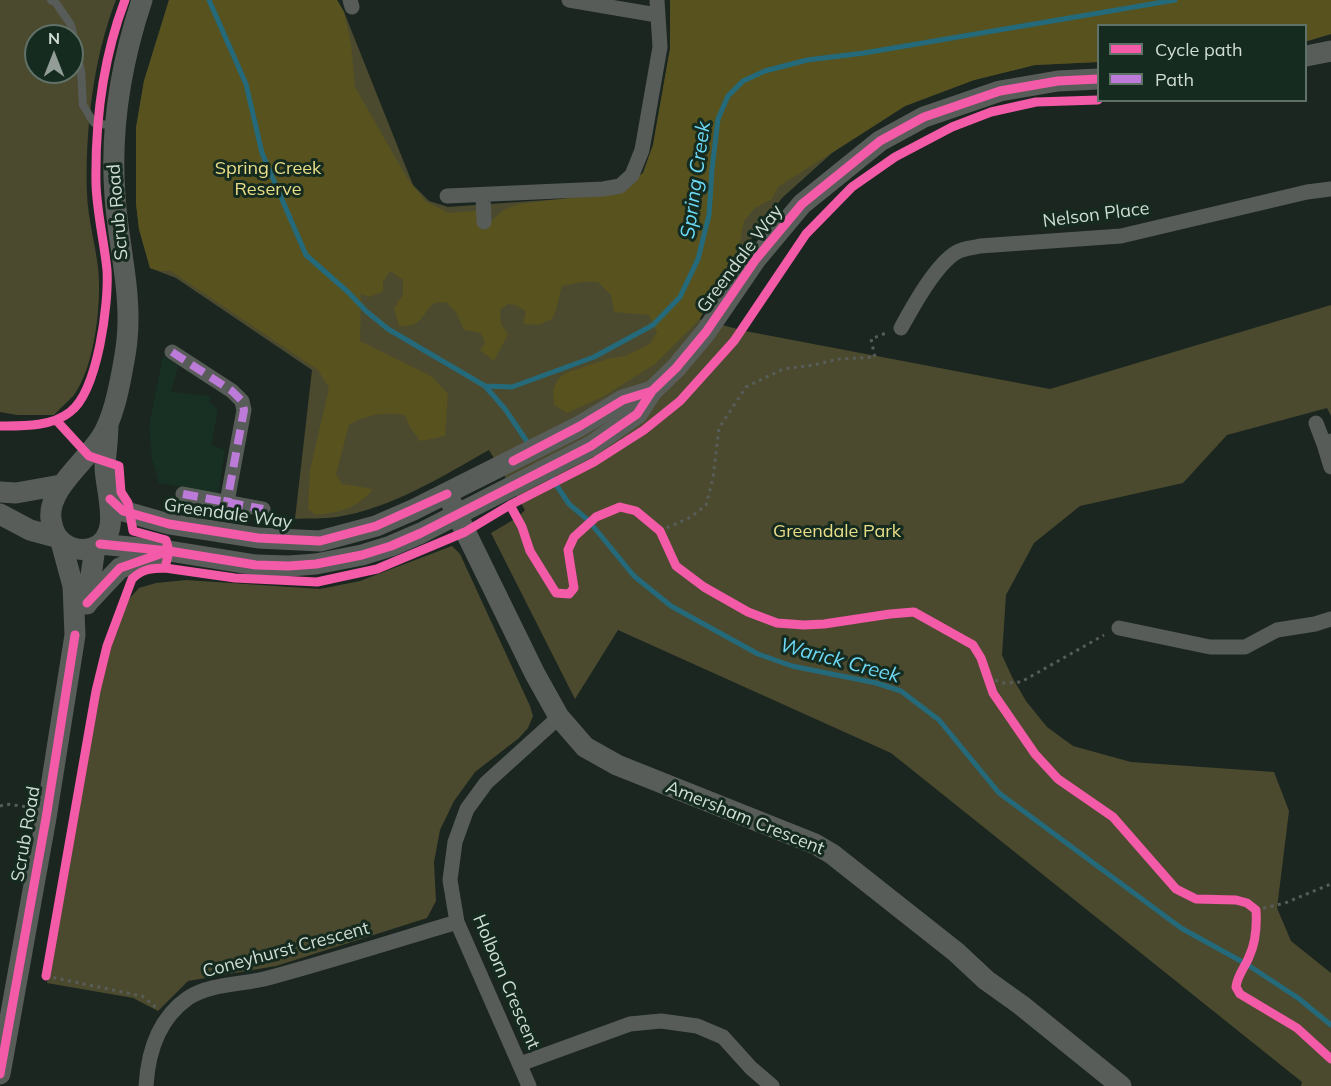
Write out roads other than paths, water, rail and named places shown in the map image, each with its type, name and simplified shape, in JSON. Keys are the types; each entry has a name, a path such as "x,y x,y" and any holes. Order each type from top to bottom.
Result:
{"street":[{"name":"Scrub Road","path":"64,481 89,456 108,424 119,389 128,339 127,293 115,197 113,146 126,60 142,0"},
{"path":"447,196 603,189 620,186 632,175 642,150 660,47 657,8 569,0"},
{"path":"1307,57 1331,51"},
{"name":"Greendale Way","path":"97,546 169,551 256,565 316,564 351,558 391,546 457,516 591,446 637,414 651,391 696,345 756,259 802,204 880,141 924,117 1000,90 1058,81 1097,79"},
{"name":"Nelson Place","path":"902,328 912,307 945,261 959,250 980,246 1121,236 1306,192 1331,189"},
{"path":"483,196 484,222"},
{"path":"172,352 232,391 242,401 244,410 227,502"},
{"name":"Greendale Way","path":"109,491 123,512 169,524 258,538 320,541 376,526 447,494 580,426 623,400 651,391"},
{"path":"1316,423 1327,442 1331,467"},
{"name":"Scrub Road","path":"108,424 105,467 109,491"},
{"path":"0,492 16,493 64,481 86,472 93,472 99,475 109,491 108,532 97,546 85,550 74,549 58,539 30,531 0,514"},
{"path":"58,539 51,517 54,500 64,481"},
{"path":"183,494 263,508"},
{"name":"Amersham Crescent","path":"447,494 535,674 559,717 585,747 617,765 815,844 832,854 956,952 986,980 1121,1086"},
{"name":"Scrub Road","path":"0,1074 48,810 75,635 73,586 58,539"},
{"name":"Scrub Road","path":"75,635 87,603 97,546"},
{"path":"87,603 120,568 133,561 169,551"},
{"path":"1119,628 1210,646 1245,646 1278,630 1331,619"},
{"name":"Holborn Crescent","path":"529,1086 457,922 450,880 455,842 467,809 486,783 559,717"},
{"name":"Coneyhurst Crescent","path":"146,1086 150,1053 168,1016 189,998 206,990 266,979 457,922"},
{"path":"520,1064 630,1024 661,1021 697,1026 723,1036 751,1068 772,1086"}],"lane":[{"path":"51,0 56,3 71,25 81,71 83,105 94,123 115,126"}],"waterway":[{"name":"Spring Creek","path":"209,0 246,84 262,153 306,255 388,329 485,386 512,387 594,357 653,325 680,297 698,259 709,215 718,119 728,96 743,81 765,71 807,60 864,53 1175,0"},
{"name":"Warick Creek","path":"485,386 505,409 530,446"},
{"name":"Warick Creek","path":"549,474 569,504 588,520 634,576 671,606 758,654 792,666 876,683 901,691 939,720 999,793 1181,928 1248,965 1298,998 1331,1025"}],"park label":[{"name":"Spring Creek Reserve","path":"268,180"},
{"name":"Greendale Park","path":"837,532"}]}
